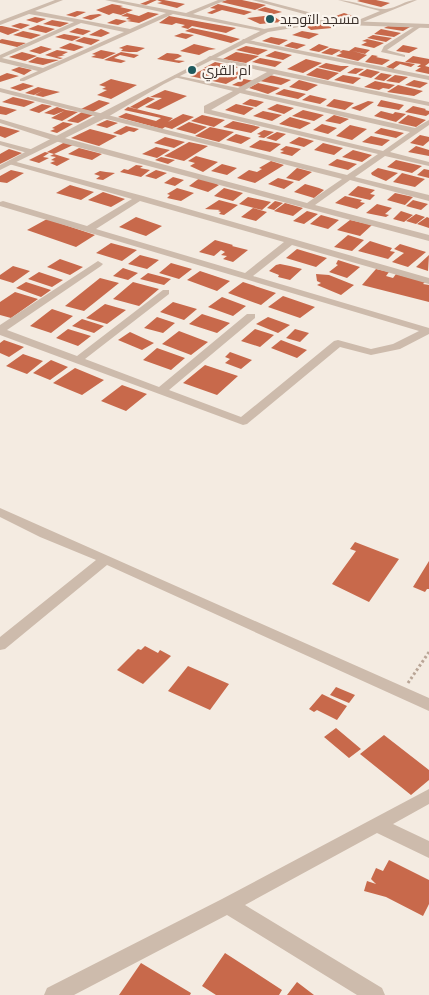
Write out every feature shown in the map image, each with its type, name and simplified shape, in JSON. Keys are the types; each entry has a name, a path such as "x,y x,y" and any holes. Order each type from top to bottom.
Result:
{"street":[{"path":"0,23 60,0"},
{"path":"108,0 266,30"},
{"path":"186,14 223,0"},
{"path":"260,0 306,13 313,16 317,22"},
{"path":"341,0 386,11"},
{"path":"358,22 410,0"},
{"path":"29,12 130,31"},
{"path":"22,80 173,12"},
{"path":"0,58 79,22"},
{"path":"0,168 266,30 297,23 317,22 429,26"},
{"path":"403,56 384,51 386,47 419,26"},
{"path":"243,41 429,78"},
{"path":"0,58 44,70"},
{"path":"210,58 429,104"},
{"path":"274,71 207,108 207,111 429,164"},
{"path":"176,76 416,131"},
{"path":"0,90 429,198"},
{"path":"0,121 58,139 429,238"},
{"path":"309,205 429,122"},
{"path":"0,143 31,152"},
{"path":"12,162 429,281"},
{"path":"89,229 140,198"},
{"path":"3,204 428,331"},
{"path":"247,276 291,241"},
{"path":"0,331 98,264"},
{"path":"78,360 166,292"},
{"path":"161,391 251,316"},
{"path":"0,331 243,422 338,343 371,352 396,347 428,331"},
{"path":"0,512 45,534 106,559 429,705"},
{"path":"0,645 106,559"},
{"path":"54,995 228,905 429,796"},
{"path":"377,824 429,850"},
{"path":"228,905 375,995"}],"path":[{"path":"402,692 429,652"}],"building":[{"path":"150,0 157,0 146,5 140,4"},
{"path":"157,0 185,4 177,8 157,3 162,2"},
{"path":"242,0 266,5 255,10 221,2"},
{"path":"376,0 390,3 381,7 357,1"},
{"path":"112,4 133,10 121,15 113,13 109,15 96,10"},
{"path":"218,4 252,12 244,15 222,10 212,14 207,13 216,9 210,8"},
{"path":"265,7 282,12 274,14 257,10"},
{"path":"77,11 86,12 75,17 66,15"},
{"path":"148,12 159,14 139,23 127,21 131,20 126,19 129,17 121,16 127,13 139,16"},
{"path":"344,13 357,17 333,17"},
{"path":"90,15 102,15 91,20 82,18"},
{"path":"272,15 282,22 260,24 247,18"},
{"path":"169,16 236,28 226,33 192,26 188,29 181,27 185,25 176,23 172,25 159,23"},
{"path":"35,17 46,19 37,23 26,20"},
{"path":"116,19 127,21 118,25 107,23"},
{"path":"52,20 69,23 60,27 43,24"},
{"path":"20,23 30,25 21,29 11,26"},
{"path":"327,24 332,28 311,30 306,26"},
{"path":"38,25 55,29 46,33 28,29"},
{"path":"0,26 20,30 8,35 0,32"},
{"path":"388,26 410,27 403,31 384,28"},
{"path":"77,28 91,31 83,35 69,32"},
{"path":"192,28 240,39 231,43 185,31"},
{"path":"101,29 110,33 101,37 89,35"},
{"path":"381,29 401,33 394,37 374,34"},
{"path":"23,31 41,35 31,39 13,35"},
{"path":"302,31 319,34 309,39 292,35"},
{"path":"182,33 194,35 186,39 174,36"},
{"path":"64,34 81,37 72,41 55,37"},
{"path":"373,35 392,38 386,42 367,38"},
{"path":"84,37 100,40 91,45 75,41"},
{"path":"271,37 288,40 279,45 262,41"},
{"path":"2,39 26,43 17,47 0,43"},
{"path":"367,39 384,43 374,48 361,45 367,42 362,41"},
{"path":"292,42 306,45 297,49 284,46"},
{"path":"70,43 84,47 74,51 59,48"},
{"path":"194,44 216,49 199,55 180,51"},
{"path":"319,44 329,47 319,52 309,50"},
{"path":"127,45 145,48 137,52 129,52 121,51 123,49 119,48"},
{"path":"403,45 418,48 409,53 396,51"},
{"path":"41,46 52,49 40,54 29,51"},
{"path":"246,46 268,50 258,55 236,50"},
{"path":"355,47 370,50 365,54 353,51 367,55 358,61 336,56 342,53 339,52 343,50 349,51"},
{"path":"330,48 341,50 332,55 321,53"},
{"path":"57,50 68,52 57,57 63,58 60,59 45,55"},
{"path":"101,50 116,53 103,59 91,57 96,55 92,54"},
{"path":"275,51 292,55 283,60 265,56"},
{"path":"22,52 37,56 25,61 9,57"},
{"path":"121,52 139,55 134,58 120,55 114,58 126,61 121,63 104,60"},
{"path":"236,52 259,56 246,63 223,59"},
{"path":"167,53 182,56 174,60 185,61 179,63 157,59"},
{"path":"372,55 390,60 382,65 365,62"},
{"path":"413,56 429,59 429,63 425,66 429,67 429,74 415,71 421,67 417,67 421,64 405,62"},
{"path":"37,57 59,60 43,65 28,62"},
{"path":"260,58 282,62 275,67 252,62"},
{"path":"306,59 322,63 303,73 287,69"},
{"path":"396,61 415,64 411,67 400,64 393,69 386,67"},
{"path":"215,62 238,67 227,73 204,68"},
{"path":"326,63 349,66 340,72 318,67"},
{"path":"19,67 32,70 24,75 11,70"},
{"path":"317,68 339,73 328,80 306,75"},
{"path":"355,68 364,69 356,74 347,73"},
{"path":"204,69 239,77 226,84 190,76"},
{"path":"367,69 380,72 371,78 358,75"},
{"path":"241,70 250,72 241,76 232,74"},
{"path":"7,73 19,76 0,82 0,76"},
{"path":"381,73 392,75 384,81 374,79"},
{"path":"270,75 291,80 281,85 260,81"},
{"path":"343,75 361,78 353,84 334,80"},
{"path":"395,75 408,77 399,83 386,81"},
{"path":"111,79 137,85 111,99 97,95 107,90 102,89 106,87 99,85"},
{"path":"244,79 254,81 242,87 232,85"},
{"path":"299,80 318,85 307,91 289,87"},
{"path":"414,80 428,83 420,88 405,85"},
{"path":"375,81 395,85 389,89 383,88 379,90 364,87"},
{"path":"23,83 34,86 20,91 10,88"},
{"path":"258,83 280,88 268,94 249,88"},
{"path":"398,85 423,91 414,96 387,92"},
{"path":"38,87 60,92 43,97 35,95 42,91 34,95 25,93"},
{"path":"284,89 306,94 298,99 275,94"},
{"path":"165,90 187,96 159,110 145,107 162,98 150,97"},
{"path":"310,95 327,99 320,104 302,100"},
{"path":"13,97 35,102 24,107 2,102"},
{"path":"148,97 155,99 137,109 130,107"},
{"path":"250,99 264,102 256,107 242,104"},
{"path":"334,99 354,103 345,110 326,106"},
{"path":"99,100 110,103 93,112 81,109"},
{"path":"381,100 404,105 399,110 377,106"},
{"path":"368,101 374,102 360,111 351,108"},
{"path":"42,104 52,106 39,113 29,110"},
{"path":"236,104 254,108 244,115 225,110"},
{"path":"277,104 294,108 284,114 267,109"},
{"path":"0,106 17,110 6,115 0,114"},
{"path":"413,106 426,109 429,111 429,114 426,116 405,112"},
{"path":"57,107 78,112 62,121 51,118 64,111 54,115 44,113"},
{"path":"128,107 173,118 168,122 183,114 194,117 172,129 165,127 162,129 118,117 126,113 156,121 161,118 124,110"},
{"path":"303,110 324,115 314,121 292,116"},
{"path":"263,111 282,115 272,121 253,116"},
{"path":"381,111 393,114 395,112 406,114 396,122 374,116"},
{"path":"82,112 93,115 78,123 67,121"},
{"path":"202,115 225,120 214,127 191,121"},
{"path":"334,115 349,119 340,124 325,121"},
{"path":"408,115 426,120 416,127 398,123"},
{"path":"290,117 311,123 300,129 279,124"},
{"path":"107,120 118,123 107,128 96,125"},
{"path":"233,121 260,127 251,133 223,127"},
{"path":"63,122 73,124 57,133 50,131 55,129 52,128"},
{"path":"189,122 207,127 195,134 176,129"},
{"path":"322,124 337,128 328,134 313,130"},
{"path":"350,125 367,129 352,140 336,136"},
{"path":"0,126 20,131 5,138 0,136"},
{"path":"126,126 139,129 121,135 113,133"},
{"path":"210,127 234,132 219,142 195,136"},
{"path":"381,128 404,133 396,138 374,133"},
{"path":"90,129 117,136 99,146 71,138"},
{"path":"264,130 274,132 264,138 258,137 261,135 257,134"},
{"path":"277,132 286,134 276,141 266,138"},
{"path":"236,134 251,138 241,144 226,140"},
{"path":"420,135 429,137 429,141 423,146 410,143"},
{"path":"371,136 390,140 382,146 362,142"},
{"path":"165,137 185,142 174,148 154,143"},
{"path":"299,137 314,141 304,147 289,143"},
{"path":"260,140 281,144 270,152 249,147"},
{"path":"65,142 73,145 54,154 47,152"},
{"path":"189,142 208,146 184,161 164,156"},
{"path":"323,143 343,148 334,155 314,150"},
{"path":"286,146 301,149 292,156 280,153 284,151 280,150"},
{"path":"416,146 429,150 429,156 408,152"},
{"path":"156,147 170,150 157,158 142,154"},
{"path":"79,148 102,154 92,160 68,154"},
{"path":"9,149 22,153 0,164 0,154"},
{"path":"353,150 372,155 362,162 342,157"},
{"path":"45,152 49,153 43,157 49,158 39,163 29,160"},
{"path":"54,154 70,159 57,166 50,163 55,161 51,160 56,157 50,156"},
{"path":"196,156 218,162 203,172 190,166 195,163 188,161"},
{"path":"161,157 175,160 168,164 155,160"},
{"path":"337,159 357,164 348,170 328,165"},
{"path":"396,160 422,166 412,173 387,167"},
{"path":"271,161 284,165 255,183 237,178 249,170 257,172 262,169 259,168"},
{"path":"222,164 237,168 227,175 211,171"},
{"path":"136,165 150,170 141,177 120,172 124,169 128,170"},
{"path":"297,168 312,172 299,181 286,178"},
{"path":"378,168 398,173 386,181 372,175 371,173"},
{"path":"424,169 429,170 429,178 417,175"},
{"path":"11,170 24,173 7,183 0,182 0,176"},
{"path":"156,170 167,173 156,179 145,176"},
{"path":"100,171 115,173 103,180 96,179 100,176 94,174"},
{"path":"402,173 425,179 415,187 393,182"},
{"path":"173,177 184,180 175,186 164,183"},
{"path":"201,177 219,185 208,192 189,186"},
{"path":"278,178 294,182 284,189 268,184"},
{"path":"305,184 324,190 314,198 294,192"},
{"path":"70,185 94,192 81,200 56,193"},
{"path":"358,186 375,190 370,194 375,195 370,200 348,195"},
{"path":"177,188 194,193 181,201 167,198 170,195 167,194"},
{"path":"224,188 243,193 233,201 214,196"},
{"path":"103,192 125,199 111,207 88,200"},
{"path":"395,193 413,197 405,205 387,200"},
{"path":"345,196 362,200 360,202 365,203 357,209 335,203"},
{"path":"248,197 271,202 262,210 239,204"},
{"path":"219,200 238,205 224,215 219,214 221,212 218,211 220,210 205,209"},
{"path":"413,200 428,204 421,210 406,206"},
{"path":"275,201 283,203 274,210 267,208"},
{"path":"285,203 303,208 293,216 274,211"},
{"path":"377,204 392,208 385,214 389,215 386,217 366,213"},
{"path":"253,208 267,212 256,221 241,217"},
{"path":"307,211 318,214 304,224 293,221"},
{"path":"401,211 413,215 404,222 393,219"},
{"path":"416,214 425,217 416,224 406,221"},
{"path":"321,215 339,220 328,229 310,224"},
{"path":"136,217 162,226 146,236 119,227"},
{"path":"427,217 429,218 429,228 417,224"},
{"path":"47,219 95,235 76,247 27,230"},
{"path":"350,220 372,225 360,236 337,230"},
{"path":"348,235 364,240 352,251 334,247"},
{"path":"215,240 248,250 233,262 223,259 227,256 221,255 225,252 221,250 214,256 199,252"},
{"path":"370,241 392,248 390,251 395,252 388,259 358,251"},
{"path":"111,243 137,250 122,261 96,253"},
{"path":"400,244 426,252 408,267 392,262 404,253 394,249"},
{"path":"297,249 327,258 316,267 286,258"},
{"path":"140,255 159,260 147,269 128,264"},
{"path":"429,255 428,271 416,267"},
{"path":"60,259 83,267 70,275 47,267"},
{"path":"338,260 360,267 347,278 329,272 338,265 336,264"},
{"path":"171,263 192,269 179,279 159,273"},
{"path":"280,264 302,269 290,280 278,277 279,275 269,271"},
{"path":"13,266 30,271 13,283 0,279 0,275"},
{"path":"123,268 138,273 128,280 113,276"},
{"path":"376,269 389,272 386,276 393,278 396,274 425,282 423,284 429,285 429,302 362,285"},
{"path":"200,271 230,281 217,291 187,280"},
{"path":"39,272 63,280 52,287 28,279"},
{"path":"148,273 171,279 164,285 140,279"},
{"path":"316,274 329,275 354,285 341,295 317,285 321,283 317,281"},
{"path":"100,278 119,283 84,311 65,306"},
{"path":"26,282 51,290 41,297 16,288"},
{"path":"133,282 159,289 139,306 113,299"},
{"path":"243,282 276,293 261,305 228,293"},
{"path":"15,292 38,299 11,318 0,315 0,302"},
{"path":"283,296 315,307 300,318 268,307"},
{"path":"222,297 246,306 233,316 208,307"},
{"path":"173,302 197,309 184,320 160,312"},
{"path":"105,304 126,310 107,324 86,318"},
{"path":"52,309 73,316 51,333 30,326"},
{"path":"202,314 230,323 217,333 189,324"},
{"path":"157,317 175,323 163,333 144,328"},
{"path":"268,317 290,325 278,333 256,324"},
{"path":"82,319 104,326 94,333 72,326"},
{"path":"68,329 91,336 78,346 56,338"},
{"path":"255,329 274,335 260,347 241,341"},
{"path":"295,329 309,333 300,342 286,338"},
{"path":"179,331 208,342 191,355 162,344"},
{"path":"130,332 154,343 142,350 118,340"},
{"path":"4,340 24,347 9,357 0,353 0,343"},
{"path":"281,340 307,350 297,358 271,348"},
{"path":"157,348 185,358 171,370 143,360"},
{"path":"230,352 252,360 241,369 225,363 230,359 225,357"},
{"path":"23,354 43,361 27,374 6,366"},
{"path":"51,360 68,367 50,380 33,373"},
{"path":"205,365 238,376 217,395 183,383"},
{"path":"75,368 104,380 82,395 53,383"},
{"path":"122,385 147,394 126,411 101,401"},
{"path":"355,542 399,559 369,602 332,584 356,551 350,549"},
{"path":"429,561 429,589 425,592 413,587"},
{"path":"145,646 158,653 160,650 171,656 143,684 117,670 138,649 141,650"},
{"path":"188,666 229,684 210,710 168,691"},
{"path":"336,687 355,695 349,703 330,695"},
{"path":"322,694 347,706 337,720 317,710 314,712 309,709"},
{"path":"336,728 361,749 349,758 324,737"},
{"path":"384,735 429,770 429,780 411,795 360,754"},
{"path":"389,860 429,880 429,904 423,916 386,897 364,891 367,881 376,884 371,879 376,868 383,871"},
{"path":"225,953 282,990 279,995 216,995 202,986"},
{"path":"141,963 191,993 190,995 119,995"},
{"path":"297,982 314,995 287,995"}],"place":[{"name":"مسجد التوحيد","path":"270,19"},
{"name":"ام القري","path":"192,70"}]}
